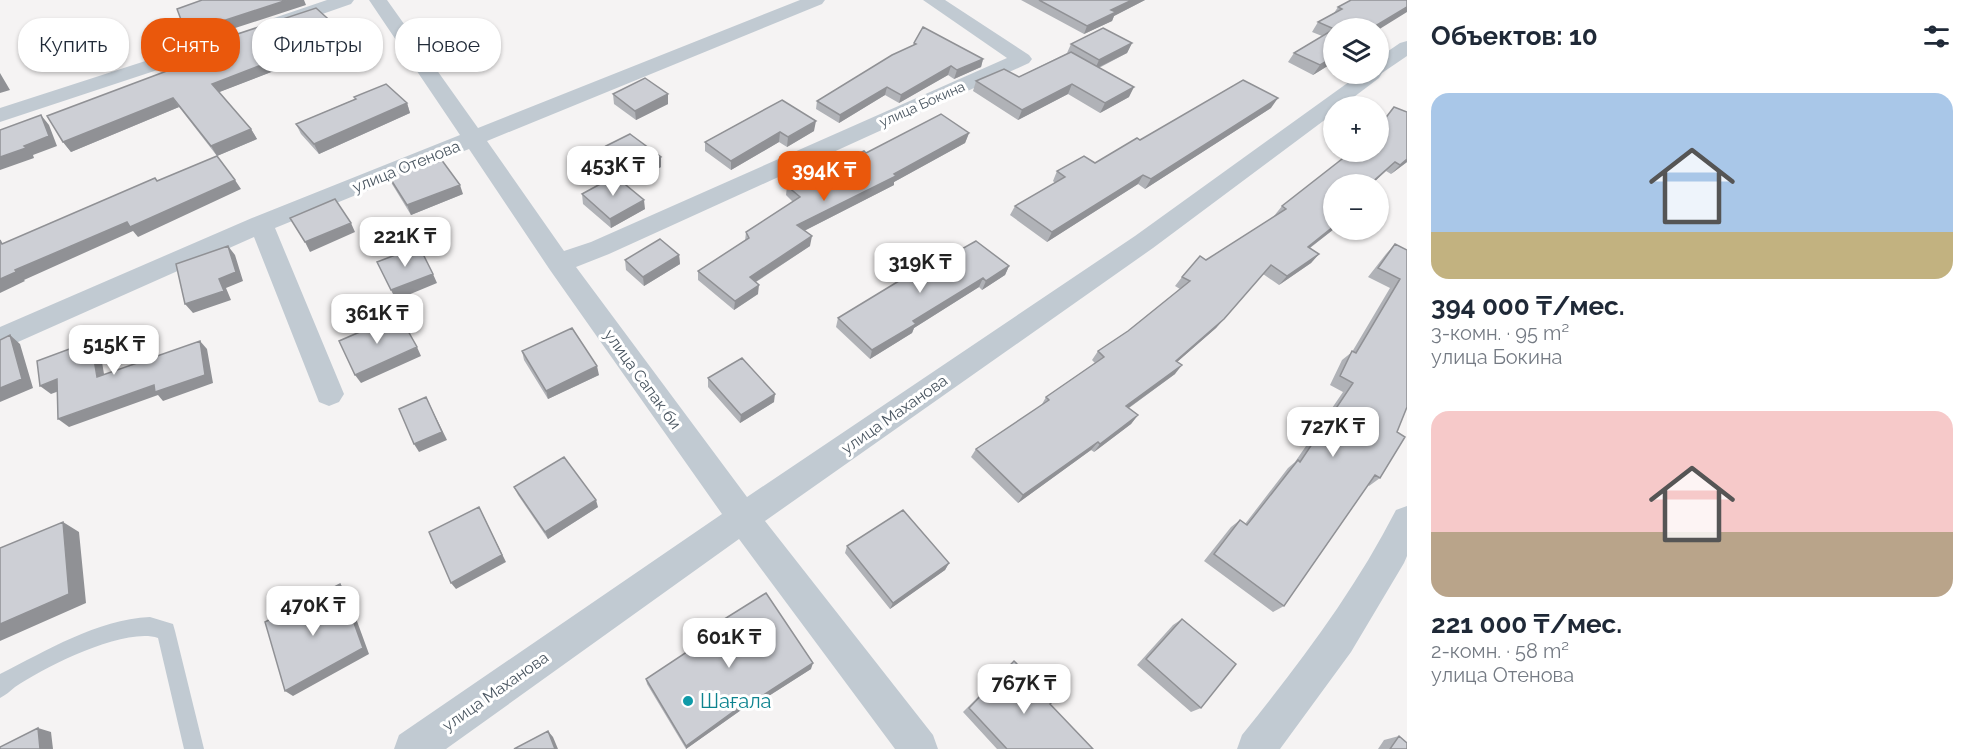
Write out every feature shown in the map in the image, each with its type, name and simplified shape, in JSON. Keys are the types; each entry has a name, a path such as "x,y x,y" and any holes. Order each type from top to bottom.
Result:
{"street":[{"path":"293,18 345,0"},
{"name":"улица Сапак би","path":"378,0 559,263 743,518 919,749"},
{"name":"улица Отенова","path":"0,339 261,224 816,0"},
{"name":"улица Бокина","path":"559,263 600,248 1022,58 932,0"},
{"path":"0,115 244,35"},
{"path":"1389,60 1407,47"},
{"name":"улица Маханова","path":"413,749 1144,242 1358,84"},
{"path":"261,224 329,394"},
{"path":"1256,749 1326,660 1396,545 1407,521"}],"lane":[{"path":"0,688 7,681 97,637 135,626 158,626 166,631 194,749"}],"building":[{"path":"202,0 287,0 232,18 180,18 177,9"},
{"path":"1039,0 1132,0 1111,10 1116,12 1087,26"},
{"path":"1351,0 1407,0 1407,7 1389,18 1325,18 1342,9 1338,7"},
{"path":"316,8 327,18 286,18"},
{"path":"923,27 983,59 957,70 951,66 901,95 887,87 840,115 817,101 892,55 916,44 914,43"},
{"path":"1103,28 1132,43 1099,60 1071,44"},
{"path":"252,29 252,69 212,84 251,129 211,146 173,98 63,142 47,116 164,72 240,72 240,33"},
{"path":"1323,36 1323,63 1320,65 1294,53"},
{"path":"1071,52 1134,87 1105,103 1072,84 1022,110 976,81 1004,69 1019,77"},
{"path":"645,78 668,94 635,111 613,94"},
{"path":"1243,80 1278,98 1151,179 1143,175 1052,232 1015,206 1065,177 1057,171 1084,156 1095,163 1137,138 1140,140"},
{"path":"386,84 407,103 314,144 296,124 356,99 354,97"},
{"path":"782,100 816,121 788,137 780,132 731,161 705,142"},
{"path":"1394,107 1407,112 1407,159 1400,165 1395,162 1381,174 1323,174 1323,235 1308,247 1319,254 1287,276 1271,265 1224,319 1176,361 1182,365 1126,406 1138,415 1100,444 1098,442 1023,495 976,449 1049,400 1046,397 1104,357 1098,351 1128,331 1190,281 1182,277 1200,256 1206,260 1286,209 1282,206 1338,162 1389,162 1389,114"},
{"path":"941,114 969,133 894,174 896,176 797,225 812,236 750,277 759,285 735,301 698,271 749,238 746,232 800,197 787,186 818,170 821,172 864,151 866,153"},
{"path":"41,115 49,136 24,146 26,148 0,157 0,130"},
{"path":"630,134 661,157 637,170 606,146"},
{"path":"438,155 460,185 407,205 388,175"},
{"path":"217,156 235,180 130,227 127,222 15,270 16,272 0,279 0,240 2,244 155,178 157,181"},
{"path":"615,176 644,200 610,219 582,194"},
{"path":"335,199 351,223 305,242 290,218"},
{"path":"660,239 679,255 643,277 625,260"},
{"path":"976,241 1009,266 986,281 983,278 913,321 916,324 872,350 838,318 940,256 944,259"},
{"path":"1395,244 1407,250 1407,407 1397,432 1405,437 1380,478 1375,475 1284,606 1214,554 1240,520 1247,525 1298,460 1300,462 1353,383 1340,376 1352,351 1356,353 1400,279 1378,268"},
{"path":"228,246 236,272 219,279 224,291 185,304 176,264"},
{"path":"419,246 433,274 391,290 377,262"},
{"path":"399,315 417,347 355,375 339,341"},
{"path":"572,328 597,366 546,391 522,351"},
{"path":"10,335 22,379 0,388 0,340"},
{"path":"91,341 97,377 200,341 205,375 155,392 154,385 58,419 57,379 40,386 37,361"},
{"path":"742,358 775,394 741,415 708,378"},
{"path":"426,397 442,432 414,444 399,409"},
{"path":"564,457 596,500 545,532 514,487"},
{"path":"479,507 502,555 451,583 429,532"},
{"path":"903,510 949,563 893,603 847,546"},
{"path":"63,522 69,594 0,624 0,548"},
{"path":"340,584 363,648 285,691 265,622"},
{"path":"766,593 813,663 754,701 752,698 686,746 646,679 714,634 710,628"},
{"path":"1182,619 1236,664 1201,708 1146,659"},
{"path":"1014,661 1054,700 1050,704 1093,749 1007,749 969,708"},
{"path":"38,728 40,749 0,749 0,747"},
{"path":"548,731 555,749 514,749"},
{"path":"1399,736 1407,743 1407,749 1390,749"}],"place":[{"name":"Шағала","path":"688,701"}]}
